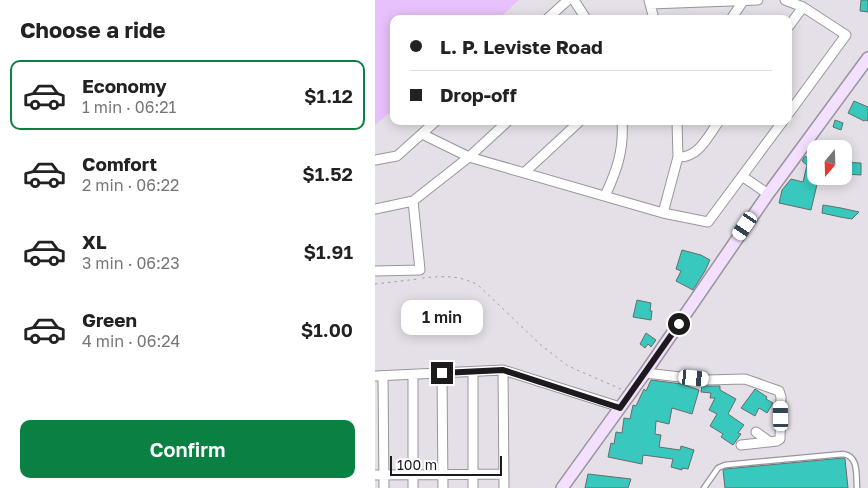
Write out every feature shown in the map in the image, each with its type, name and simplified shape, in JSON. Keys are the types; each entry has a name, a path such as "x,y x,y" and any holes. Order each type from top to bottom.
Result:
{"main road":[{"path":"562,488 631,393 768,194 868,58"}],"street":[{"path":"551,15 568,0"},
{"path":"574,0 583,15"},
{"path":"734,15 744,0"},
{"path":"653,15 650,2 758,0"},
{"path":"785,0 803,7 847,35 792,109"},
{"path":"792,22 803,7"},
{"path":"375,160 397,156 432,125"},
{"path":"375,209 413,201 469,157 504,125"},
{"path":"525,172 576,125"},
{"path":"605,196 617,171 623,139 622,125"},
{"path":"663,213 678,157 677,125"},
{"path":"678,157 688,156 696,152 716,125"},
{"path":"423,134 469,157 663,213 708,222 780,125"},
{"path":"742,176 768,194"},
{"path":"375,271 420,270 413,201"},
{"path":"503,370 504,488"},
{"path":"384,488 379,475 379,376 503,370 620,408"},
{"path":"473,372 473,488"},
{"path":"442,373 443,488"},
{"path":"645,373 707,380 745,379 776,389 780,394 781,435 779,440 741,445"},
{"path":"413,375 413,488"},
{"path":"756,432 771,442"},
{"path":"379,475 504,474"}],"lane":[{"path":"704,488 718,468 725,465 843,454 851,456 855,462 857,488"}],"path":[{"path":"375,284 441,276 469,280 478,285 542,346 568,366 631,393"}],"shaded area":[{"path":"375,0 519,0 502,15 390,15 390,112 375,125"}],"building":[{"path":"861,0 868,0 868,12 860,11"},
{"path":"854,101 868,107 868,121 848,113"},
{"path":"835,120 843,123 841,130 833,127"},
{"path":"805,156 807,157 807,165 802,161"},
{"path":"853,163 861,163 861,175 853,175"},
{"path":"807,165 807,185 817,185 811,210 779,203 782,190 791,179 803,182"},
{"path":"823,205 859,212 852,219 840,217 822,213"},
{"path":"682,250 701,255 710,260 693,290 676,281 681,271 676,269"},
{"path":"637,300 651,303 651,320 633,317"},
{"path":"646,333 656,340 651,347 648,344 645,348 640,344"},
{"path":"651,380 682,384 699,390 692,414 672,408 669,424 656,421 655,434 661,435 659,447 680,450 681,446 694,450 688,469 682,468 682,470 671,467 673,459 643,455 642,464 608,457 611,443 614,444 616,432 622,433 624,418 630,419 633,405 636,406 644,389 646,391"},
{"path":"702,386 720,386 720,390 736,399 728,414 744,425 738,433 741,434 733,445 721,437 723,434 710,426 717,414 709,410 715,398 710,398 711,393 701,392"},
{"path":"755,389 773,403 767,413 759,408 755,416 741,408"},
{"path":"845,459 848,488 725,488 723,470 725,469"},
{"path":"588,474 631,479 628,488 585,488"}],"route":[{"path":"442,373 503,370 620,408 679,324"}]}
